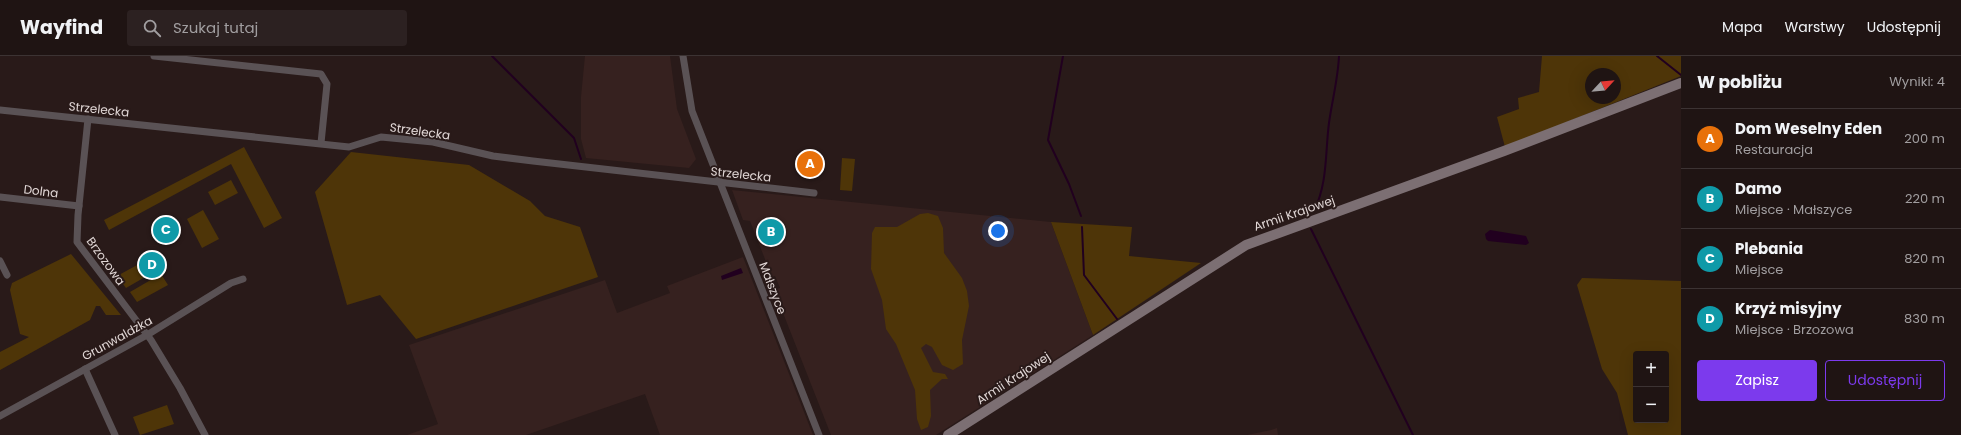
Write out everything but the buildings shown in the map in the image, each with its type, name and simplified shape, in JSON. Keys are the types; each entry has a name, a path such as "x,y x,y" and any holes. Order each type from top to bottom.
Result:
{"street":[{"path":"154,56 321,74 327,84 320,143"},
{"name":"Małszyce","path":"684,56 692,111 819,435"},
{"name":"Armii Krajowej","path":"948,435 1236,250 1258,239 1310,222 1504,151 1681,82"},
{"name":"Strzelecka","path":"0,110 349,147 381,137 433,142 506,157 814,193"},
{"name":"Brzozowa","path":"88,119 79,206 77,242 147,335 180,388 205,435"},
{"name":"Dolna","path":"0,197 79,206"},
{"path":"0,261 7,275"},
{"name":"Grunwaldzka","path":"0,416 147,335 231,283 244,279"},
{"path":"85,368 115,435"}],"shaded area":[{"path":"585,56 670,56 677,109 696,159 689,168 586,158 581,139 581,97"},
{"path":"1542,56 1681,56 1681,76 1621,100 1621,68 1585,68 1585,104 1612,104 1505,147 1497,117 1519,109 1518,98 1539,92"},
{"path":"244,147 282,218 264,228 231,164 109,230 104,220"},
{"path":"351,152 469,165 530,201 545,216 580,227 598,277 416,339 380,295 347,305 315,192"},
{"path":"842,158 855,159 852,191 840,190"},
{"path":"231,180 238,193 215,205 208,192"},
{"path":"732,190 1051,222 1093,335 936,435 831,435 774,290 780,288 775,276 772,277 750,221 743,220"},
{"path":"203,210 219,239 202,248 187,219"},
{"path":"928,213 938,216 943,228 944,253 962,278 967,291 969,306 962,340 963,364 953,370 942,365 932,347 926,344 921,348 933,372 945,374 948,379 942,379 930,390 931,416 928,427 921,430 917,419 915,390 896,344 886,329 882,300 871,269 872,233 875,227 897,227 920,214"},
{"path":"1051,222 1132,227 1129,256 1201,263 1093,335"},
{"path":"1490,230 1526,236 1529,243 1526,245 1488,241 1485,234"},
{"path":"71,254 121,315 106,315 100,306 96,306 90,320 0,370 0,352 29,337 20,334 10,290 12,283"},
{"path":"743,257 813,435 660,435 645,394 526,435 407,435 438,424 409,345 605,280 617,313 670,293 667,286"},
{"path":"150,258 153,258 159,269 126,288 117,276"},
{"path":"741,268 743,273 722,280 721,276"},
{"path":"161,274 168,285 137,302 130,292"},
{"path":"1582,278 1681,281 1681,435 1628,435 1617,393 1602,369 1577,285"},
{"path":"167,405 174,424 140,435 133,417"},
{"path":"1277,428 1278,435 1247,435 1271,430"}],"waterway":[{"path":"492,56 574,138 581,159"},
{"path":"1063,56 1048,140 1069,184 1081,216"},
{"path":"1314,211 1322,189 1324,178 1329,123 1339,56"},
{"path":"1657,56 1681,75"},
{"path":"1082,227 1084,275 1117,319"},
{"path":"1311,229 1413,435"}],"place":[{"name":"Dom Weselny Eden","path":"810,164"},
{"name":"Plebania","path":"166,230"},
{"name":"Damo","path":"771,232"},
{"name":"Krzyż misyjny","path":"152,265"}]}
